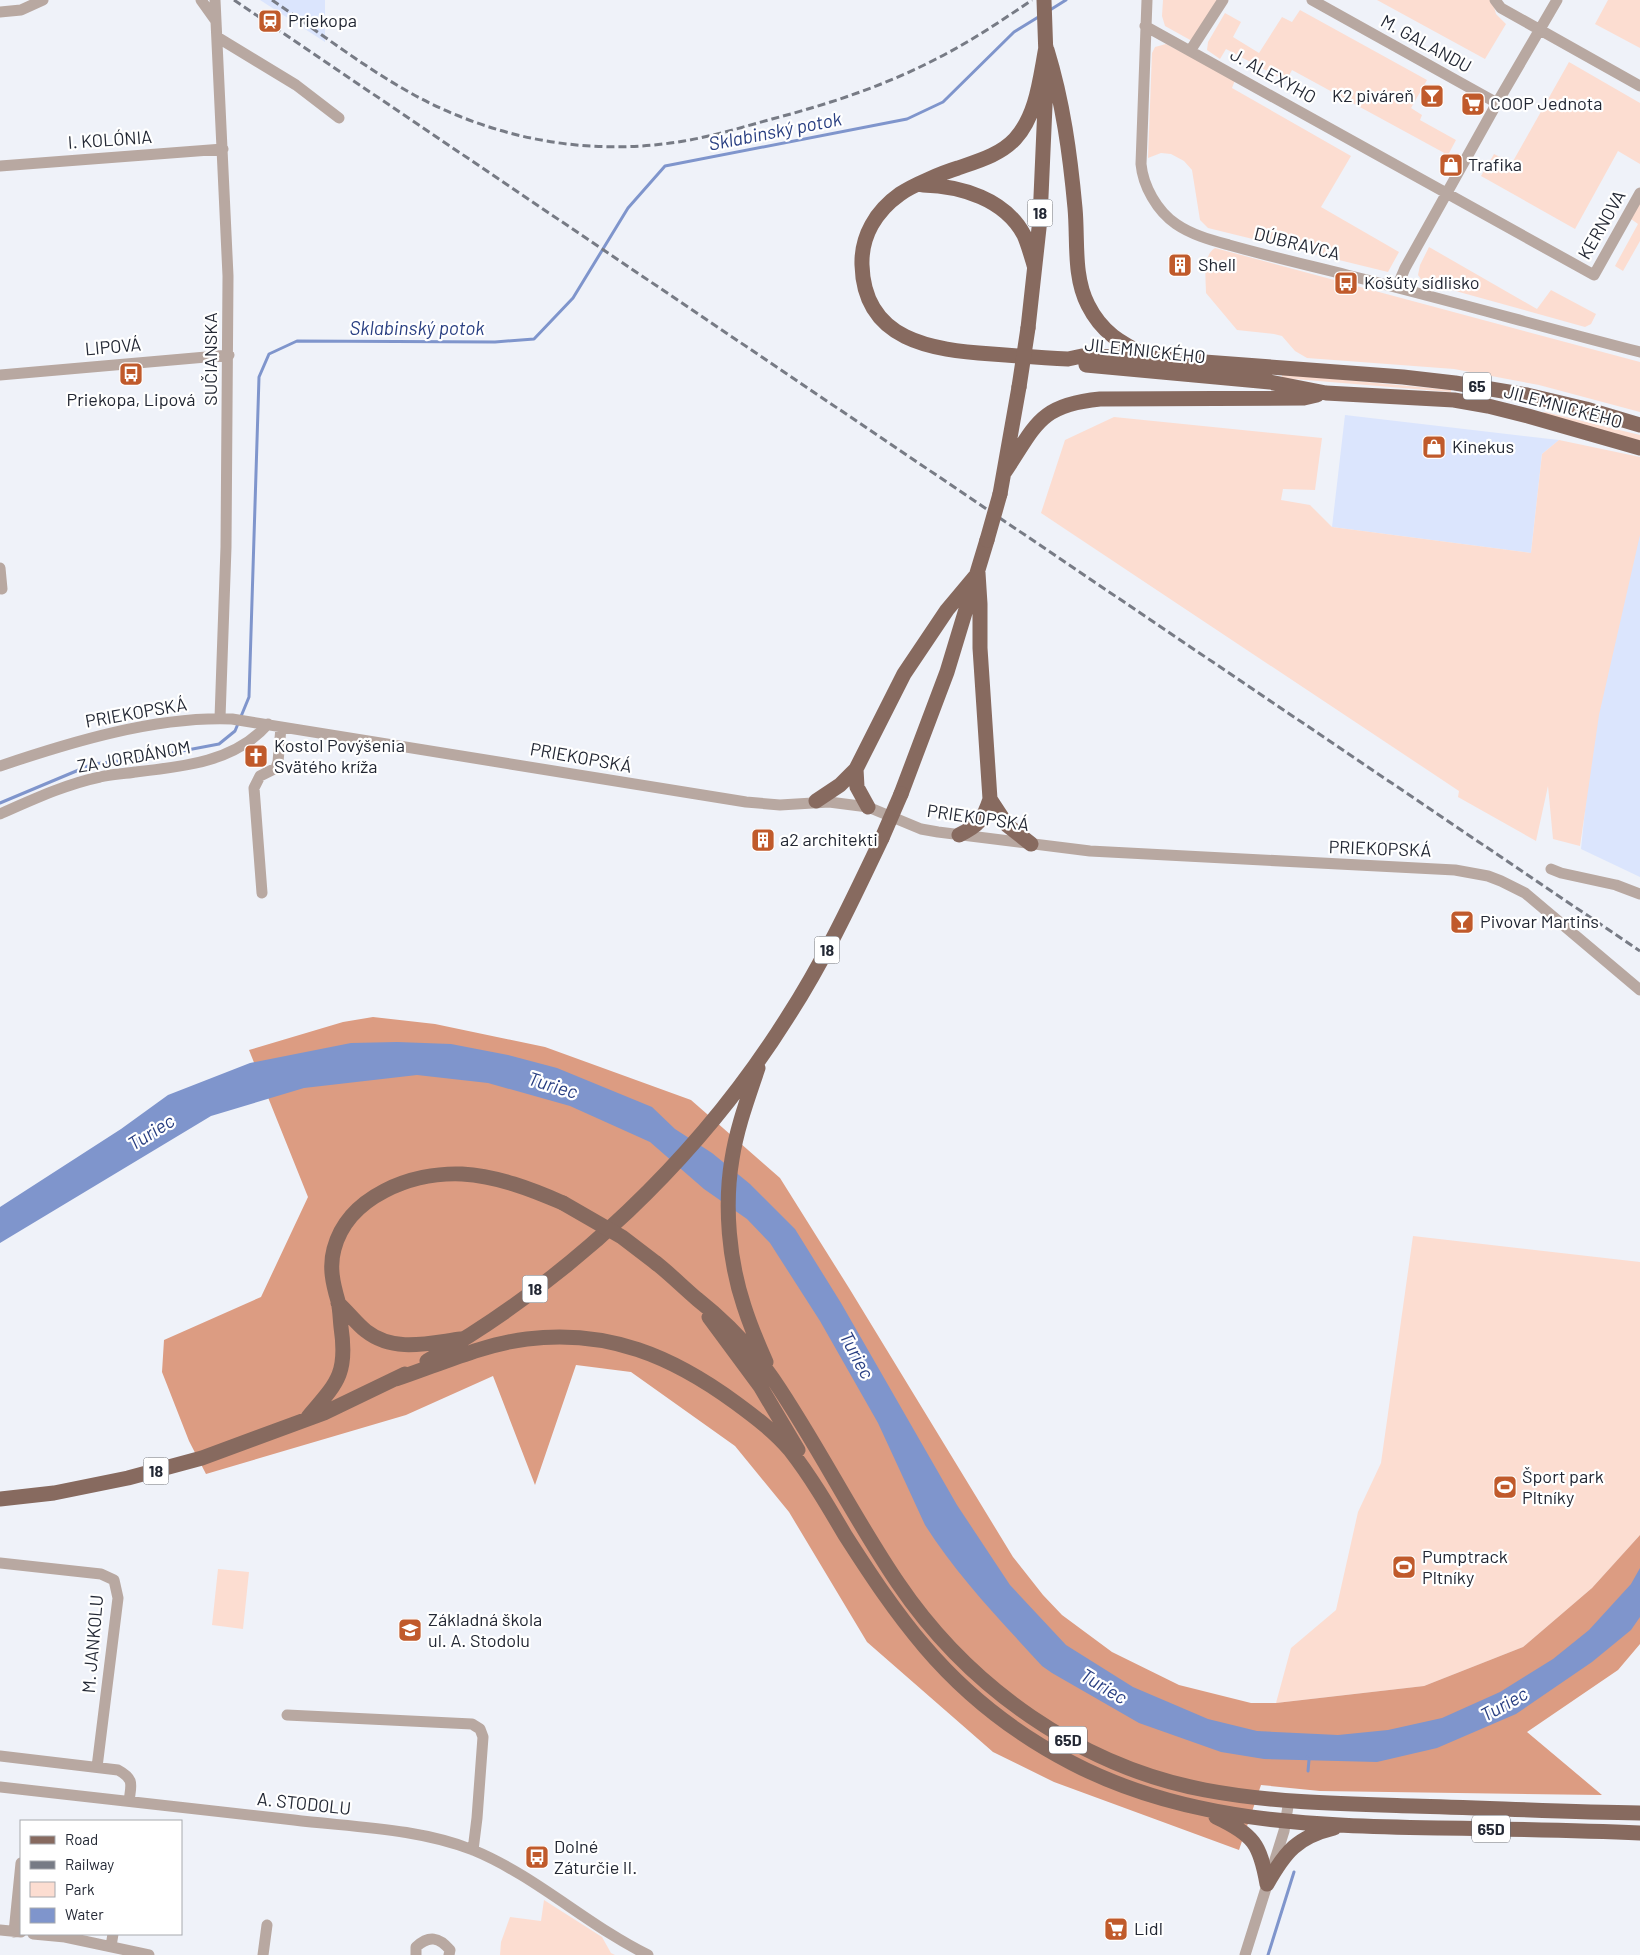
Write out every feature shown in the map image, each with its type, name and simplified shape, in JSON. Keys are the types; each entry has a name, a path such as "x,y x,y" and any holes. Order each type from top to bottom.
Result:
{"main road":[{"name":"18","path":"0,1500 54,1493 173,1467 305,1420 396,1379 464,1338 572,1261 602,1236 654,1185 707,1125 762,1056 809,982 841,924 901,794 936,703 978,573 1000,494 1019,387 1036,268 1045,132 1046,47 1044,0"},
{"path":"1046,47 1038,92 1032,113 1015,139 994,155 947,172 901,193 885,206 869,229 864,244 862,276 873,306 883,320 903,336 936,348 955,351 1068,360"},
{"path":"1046,47 1057,82 1065,124 1082,290 1092,314 1108,332 1121,343 1151,358"},
{"path":"919,185 965,190 983,198 1005,212 1024,236 1036,268"},
{"name":"JILEMNICKÉHO","path":"1068,360 1082,356 1151,358 1403,377 1456,383 1527,395 1586,409 1640,425"},
{"name":"JILEMNICKÉHO","path":"1068,360 1082,365 1270,382 1326,393 1454,400 1488,406 1640,448"},
{"path":"1004,473 1034,427 1046,415 1075,402 1100,399 1304,398 1326,393"},
{"path":"816,801 840,785 856,770 904,674 947,610 978,573"},
{"path":"959,835 976,827 984,815 990,799 980,648 978,573"},
{"path":"856,770 857,787 868,807"},
{"path":"990,799 1006,825 1031,844"},
{"path":"762,1056 740,1121 732,1160 728,1196 730,1236 736,1278 744,1306 772,1378"},
{"path":"305,1420 331,1390 338,1380 343,1366 344,1348 338,1303 332,1284 334,1249 340,1231 357,1209 370,1199 390,1189 428,1178 461,1174 514,1184 540,1193 622,1237 656,1263 695,1298 715,1312 772,1378"},
{"path":"695,1298 760,1386 810,1470 824,1500"},
{"path":"338,1303 364,1330 382,1341 419,1345 464,1338"},
{"path":"396,1379 500,1344 527,1339 559,1337 593,1339 622,1344 655,1355 688,1371 752,1415 788,1448 824,1500"},
{"name":"65D","path":"772,1378 862,1528 900,1586 942,1640 990,1686 1055,1733 1117,1764 1148,1776 1203,1790 1330,1803 1640,1813"},
{"name":"65D","path":"824,1500 882,1593 926,1648 961,1684 1020,1732 1072,1763 1141,1792 1199,1809 1230,1815 1342,1827 1640,1833"},
{"path":"1199,1809 1229,1823 1249,1837 1260,1852 1267,1884"},
{"path":"1267,1884 1287,1851 1302,1840 1324,1831 1342,1827"}],"street":[{"path":"0,12 21,10 43,0"},
{"path":"201,0 216,21"},
{"name":"SUČIANSKA","path":"216,0 228,276 226,718"},
{"name":"DÚBRAVCA","path":"1147,0 1142,174 1152,196 1176,224 1197,235 1225,244 1397,287 1640,352"},
{"path":"1190,50 1223,0"},
{"name":"M. GALANDU","path":"1312,0 1497,103"},
{"path":"1496,0 1501,8 1640,86"},
{"path":"1397,287 1405,268 1557,0"},
{"name":"J. ALEXYHO","path":"1145,26 1594,274"},
{"path":"217,37 296,85 339,118"},
{"name":"I. KOLÓNIA","path":"0,166 223,149"},
{"name":"KERNOVA","path":"1594,274 1640,193"},
{"name":"LIPOVÁ","path":"0,375 229,355"},
{"path":"0,568 2,589"},
{"name":"PRIEKOPSKÁ","path":"0,766 64,745 108,734 173,723 226,718 746,802 780,805 816,801 868,807 920,829 1090,852 1455,870 1501,880 1525,893 1640,990"},
{"name":"ZA JORDÁNOM","path":"0,814 102,776 203,762 227,754 249,742 268,724"},
{"path":"262,893 254,788 260,776 276,768 281,726"},
{"path":"1551,869 1561,873 1616,884 1640,894"},
{"name":"M. JANKOLU","path":"0,1563 101,1574 114,1580 118,1598 97,1767"},
{"path":"287,1715 472,1724 480,1729 483,1737 473,1850"},
{"path":"0,1756 118,1770 127,1775 131,1781 129,1801"},
{"name":"A. STODOLU","path":"0,1787 386,1830 450,1843 473,1850 517,1873 614,1936 648,1955"},
{"path":"1244,1952 1286,1821 1289,1800"},
{"path":"0,1930 18,1932 20,1886"},
{"path":"263,1955 267,1925"},
{"path":"37,1935 97,1949 111,1946 149,1955"},
{"path":"111,1946 113,1935"},
{"path":"416,1955 416,1947 424,1940 434,1939 442,1942 450,1950 450,1955"}],"shaded area":[{"path":"260,0 325,0 325,42"},
{"path":"1345,415 1559,440 1542,454 1531,553 1332,527"},
{"path":"1640,470 1640,877 1581,849 1607,590"},
{"path":"373,1017 435,1024 545,1047 691,1100 780,1178 1013,1557 1043,1595 1062,1615 1112,1652 1179,1685 1251,1703 1276,1703 1424,1686 1523,1647 1592,1588 1640,1535 1640,1644 1618,1670 1527,1732 1602,1795 1320,1791 1261,1785 1239,1850 1054,1782 993,1752 867,1642 789,1512 735,1446 631,1372 576,1365 535,1485 493,1376 406,1415 206,1474 189,1441 162,1372 164,1340 261,1297 308,1197 249,1050 343,1022"}],"green space":[{"path":"1163,0 1217,0 1192,41 1165,26 1162,16"},
{"path":"1377,0 1492,0 1496,14 1506,24 1485,59"},
{"path":"1608,0 1640,0 1640,48 1595,24"},
{"path":"1300,10 1427,80 1411,108 1422,115 1420,120 1456,140 1448,155 1292,70 1286,81 1226,49 1220,59 1207,50 1208,42 1225,13 1241,22 1233,37 1259,53 1282,17 1292,22"},
{"path":"1166,44 1235,80 1232,88 1351,156 1321,207 1399,252 1388,272 1208,228 1200,220 1192,170 1184,161 1171,154 1161,153 1148,158 1152,53 1155,47"},
{"path":"1569,62 1640,103 1640,164 1618,151 1575,229 1481,176 1494,154 1512,163"},
{"path":"1640,203 1640,241 1623,271 1615,266 1638,224 1631,219"},
{"path":"1429,247 1537,309 1551,290 1596,314 1591,324 1585,327 1423,282 1418,275 1420,265"},
{"path":"1215,248 1640,362 1640,412 1539,385 1454,369 1307,358 1295,351 1282,336 1237,330 1206,293 1206,262 1208,256"},
{"path":"1282,374 1451,390 1451,392 1282,378"},
{"path":"1545,412 1640,435 1640,441 1542,413"},
{"path":"1114,417 1322,438 1315,490 1283,489 1281,500 1310,505 1332,527 1531,553 1542,454 1559,440 1640,457 1640,535 1599,715 1580,846 1553,839 1548,786 1536,841 1458,797 1459,791 1041,513 1065,440"},
{"name":"Šport park Pltníky","path":"1413,1236 1640,1262 1640,1535 1592,1588 1523,1647 1424,1686 1276,1703 1291,1648 1336,1610 1358,1512 1381,1463"},
{"path":"218,1569 249,1572 243,1629 212,1625"},
{"path":"544,1900 602,1937 611,1953 615,1955 500,1955 501,1942 510,1917 541,1921"}],"water":[{"name":"Turiec","path":"351,1043 451,1044 508,1055 557,1068 652,1107 675,1129 712,1153 750,1184 795,1229 841,1303 957,1505 1010,1585 1066,1645 1133,1687 1208,1719 1257,1731 1338,1735 1388,1730 1442,1718 1500,1692 1553,1659 1589,1630 1631,1584 1640,1568 1640,1617 1631,1630 1592,1662 1516,1714 1437,1748 1377,1762 1264,1759 1221,1752 1139,1723 1042,1666 951,1563 925,1525 878,1423 820,1321 770,1243 747,1219 704,1189 650,1142 570,1106 488,1083 417,1075 304,1088 211,1116 0,1243 0,1207 121,1129 168,1095 250,1063"}],"waterway":[{"name":"Sklabinský potok","path":"1050,10 1066,0"},
{"name":"Sklabinský potok","path":"0,803 93,764 145,758 219,744 235,731 249,697 259,377 269,354 297,341 495,342 534,339 573,298 628,208 665,166 907,119 943,102 1014,32 1040,16"},
{"path":"1307,1757 1309,1760 1308,1771"},
{"path":"1268,1955 1294,1872"}],"railway":[{"path":"234,0 1640,951"},
{"path":"272,0 362,63 410,93 459,116 513,134 541,140 570,144 627,147 655,145 706,137 856,94 916,69 949,52 1032,0"}],"place":[{"name":"Priekopa","path":"270,21"},
{"name":"K2 piváreň","path":"1432,96"},
{"name":"COOP Jednota","path":"1473,104"},
{"name":"Trafika","path":"1451,165"},
{"name":"Shell","path":"1180,265"},
{"name":"Košúty sídlisko","path":"1346,283"},
{"name":"Priekopa, Lipová","path":"131,374"},
{"name":"Kinekus","path":"1434,447"},
{"name":"Kostol Povýšenia Svätého kríža","path":"256,756"},
{"name":"a2 architekti","path":"763,840"},
{"name":"Pivovar Martins","path":"1462,922"},
{"name":"Šport park Pltníky","path":"1505,1487"},
{"name":"Pumptrack Pltníky","path":"1404,1567"},
{"name":"Základná škola ul. A. Stodolu","path":"410,1630"},
{"name":"Dolné Záturčie II.","path":"537,1857"},
{"name":"Lidl","path":"1116,1929"}]}
